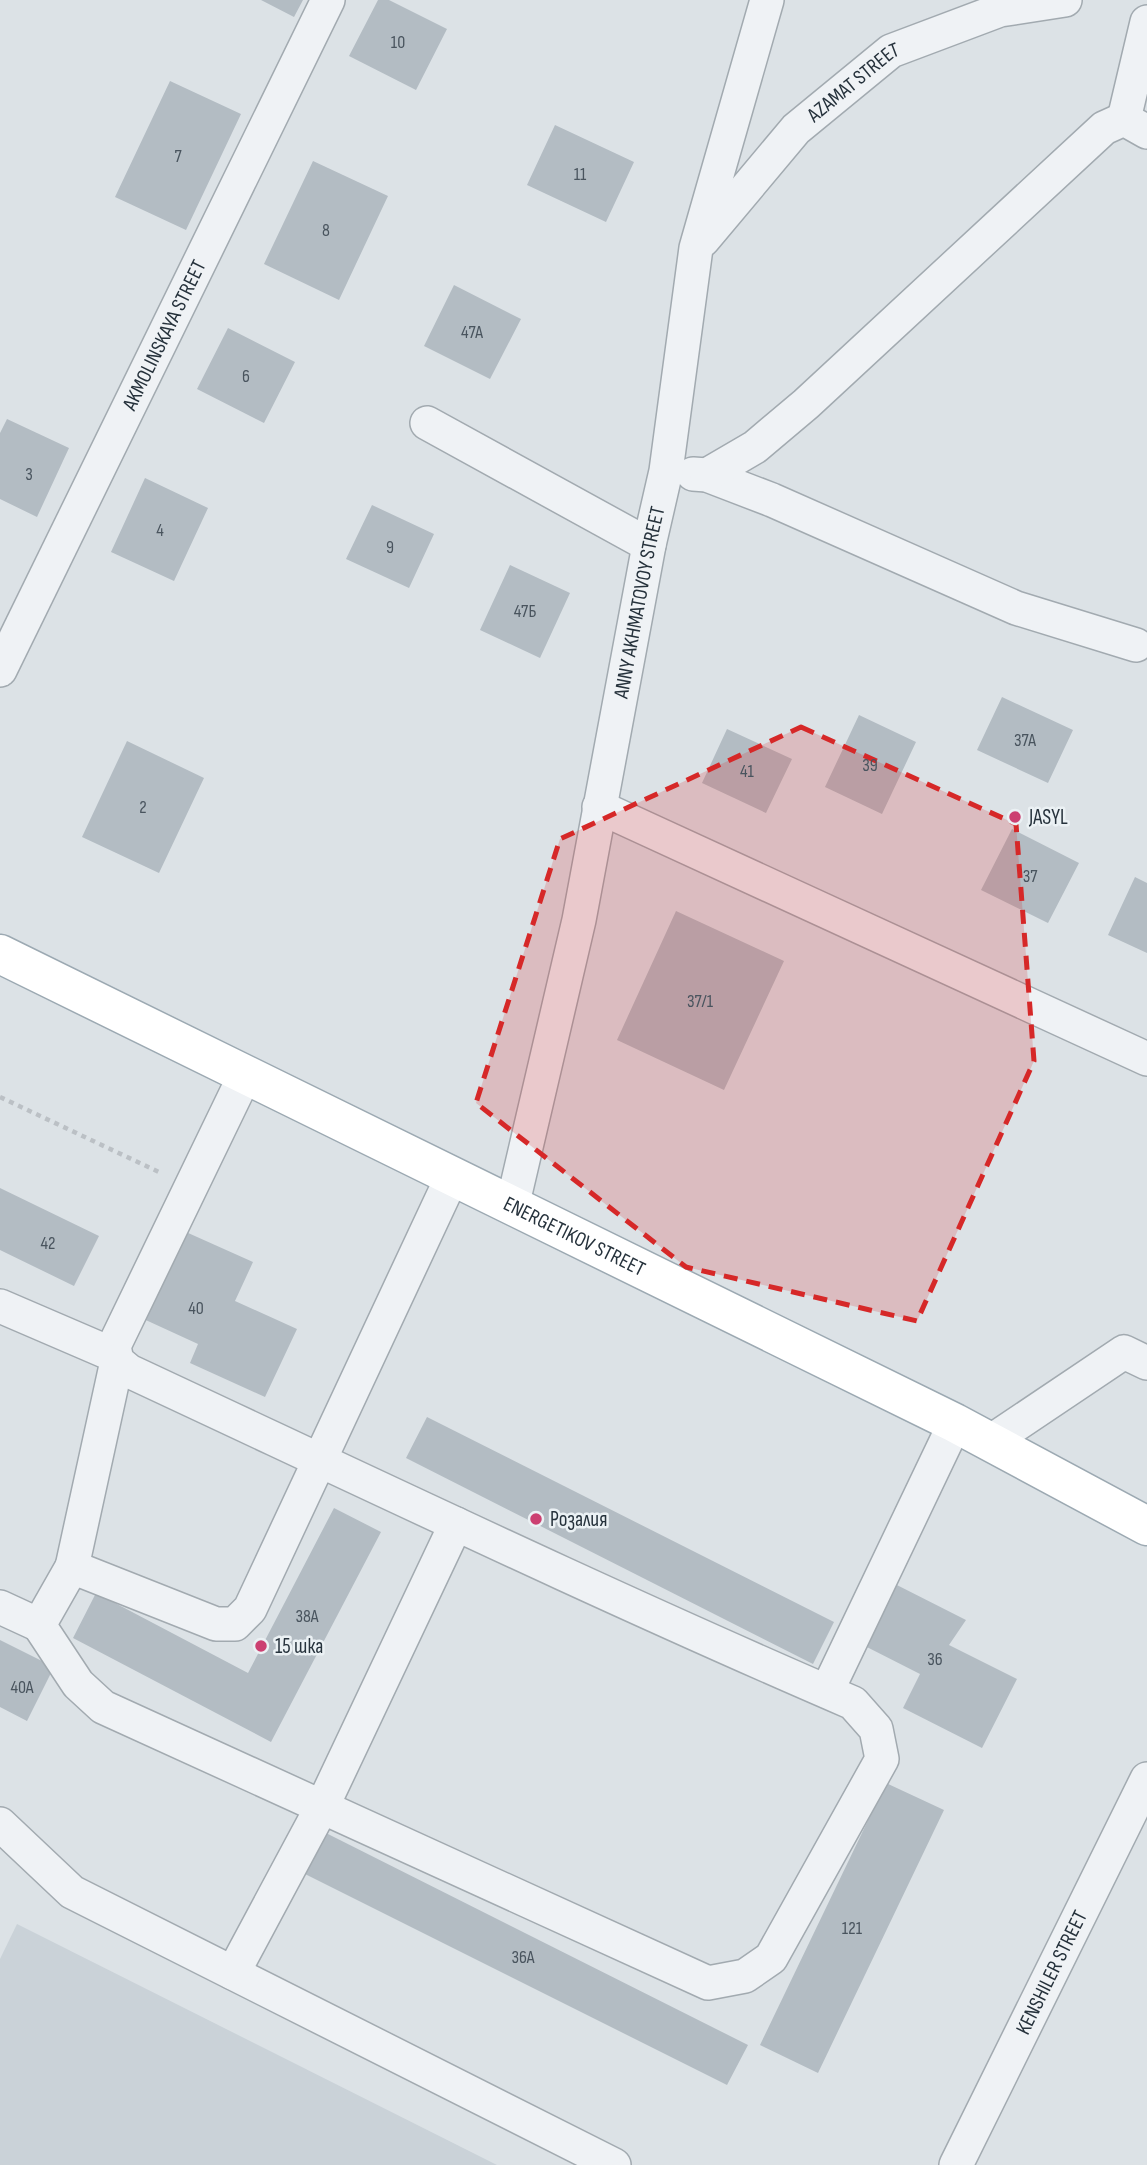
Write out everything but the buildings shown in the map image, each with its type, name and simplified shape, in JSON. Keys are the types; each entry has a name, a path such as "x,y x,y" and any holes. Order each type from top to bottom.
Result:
{"main road":[{"name":"ENERGETIKOV STREET","path":"0,954 956,1423 1147,1526"}],"street":[{"name":"AKMOLINSKAYA STREET","path":"0,670 328,0"},
{"name":"ANNY AKHMATOVOY STREET","path":"512,1207 579,920 649,545 666,471 696,248 767,0"},
{"name":"AZAMAT STREET","path":"696,248 796,129 891,51 1000,10 1065,0"},
{"path":"707,475 755,447 806,404 1104,128 1135,125 1147,22"},
{"path":"427,423 649,545"},
{"path":"666,471 707,475 1016,608 1136,645"},
{"path":"599,807 1147,1059"},
{"path":"39,1625 72,1567 115,1358 114,1346 245,1075"},
{"path":"72,1567 216,1624 235,1623 250,1609 452,1177"},
{"path":"0,1307 115,1358 129,1371 456,1524 853,1703 876,1729 882,1759 771,1958 745,1976 708,1983 323,1805 103,1707 78,1684 39,1625 0,1607"},
{"path":"990,1442 1124,1352 1147,1363"},
{"path":"827,1691 956,1423"},
{"path":"233,1973 323,1805 456,1524"},
{"name":"KENSHILER STREET","path":"956,2165 1147,1779"},
{"path":"0,1824 72,1892 614,2165"}],"path":[{"path":"0,1097 191,1187"}],"highlighted area":[{"path":"801,727 1016,824 1034,1061 917,1321 686,1267 476,1103 560,839"}],"shaded area":[{"path":"17,1924 497,2165 0,2165 0,1959"}],"place":[{"name":"JASYL","path":"1015,817"},
{"name":"Розалия","path":"536,1519"},
{"name":"15 шка","path":"261,1646"}]}
